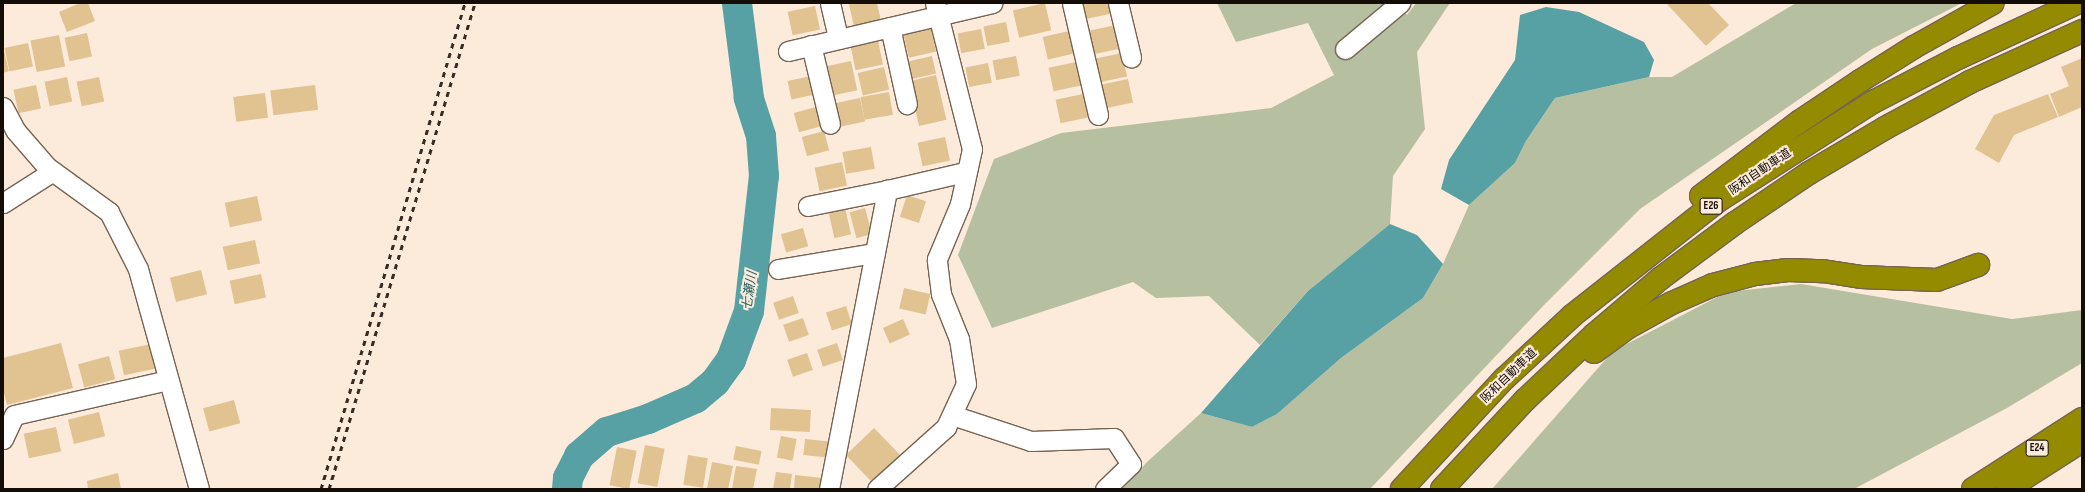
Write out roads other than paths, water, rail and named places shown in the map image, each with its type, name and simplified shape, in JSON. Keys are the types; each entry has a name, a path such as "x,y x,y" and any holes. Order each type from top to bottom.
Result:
{"highway":[{"path":"1573,315 1641,244 1792,127 1914,46 1993,3"},
{"name":"阪和自動車道","path":"1402,489 1504,379 1573,315 1719,200 1793,150 1872,102 1951,62 2078,3"},
{"name":"E26","path":"1442,489 1526,400 1594,335 1661,278 1735,222 1809,173 1885,128 1970,82 2082,32"},
{"path":"1452,489 1543,397 1590,355 1627,328 1672,303 1706,288 1756,274 1788,270 1918,280 1937,280 1978,265"},
{"name":"E24","path":"1999,483 2082,419"},
{"name":"E24","path":"1972,489 1999,483 2082,442"}],"street":[{"path":"830,3 838,39"},
{"path":"788,51 890,27 936,9 992,3"},
{"path":"1072,3 1098,115"},
{"path":"1118,3 1130,57"},
{"path":"1345,49 1400,3"},
{"path":"877,489 946,427 966,384 959,339 941,294 937,259 960,204 965,172 972,148 936,9"},
{"path":"890,27 907,104"},
{"path":"811,45 830,124"},
{"path":"3,107 15,130 53,171 109,212 138,269 199,489"},
{"path":"3,203 53,171"},
{"path":"808,206 965,172"},
{"path":"829,489 887,190"},
{"path":"778,269 875,252"},
{"path":"3,439 14,415 168,380"},
{"path":"952,415 1031,441 1114,438 1131,464 1105,489"}],"water":[{"path":"1546,7 1579,12 1644,42 1654,60 1649,77 1555,98 1526,141 1515,163 1469,205 1441,189 1449,160 1515,60 1520,15"},
{"path":"1390,224 1417,235 1443,264 1423,298 1341,358 1277,414 1252,427 1201,413 1308,291"}],"waterway":[{"name":"七瀬川","path":"567,489 568,478 579,456 607,432 648,419 696,398 715,382 731,360 749,311 764,176 761,136 749,98 737,3"}],"railway":[{"path":"321,489 465,3"},
{"path":"329,489 475,3"}]}
